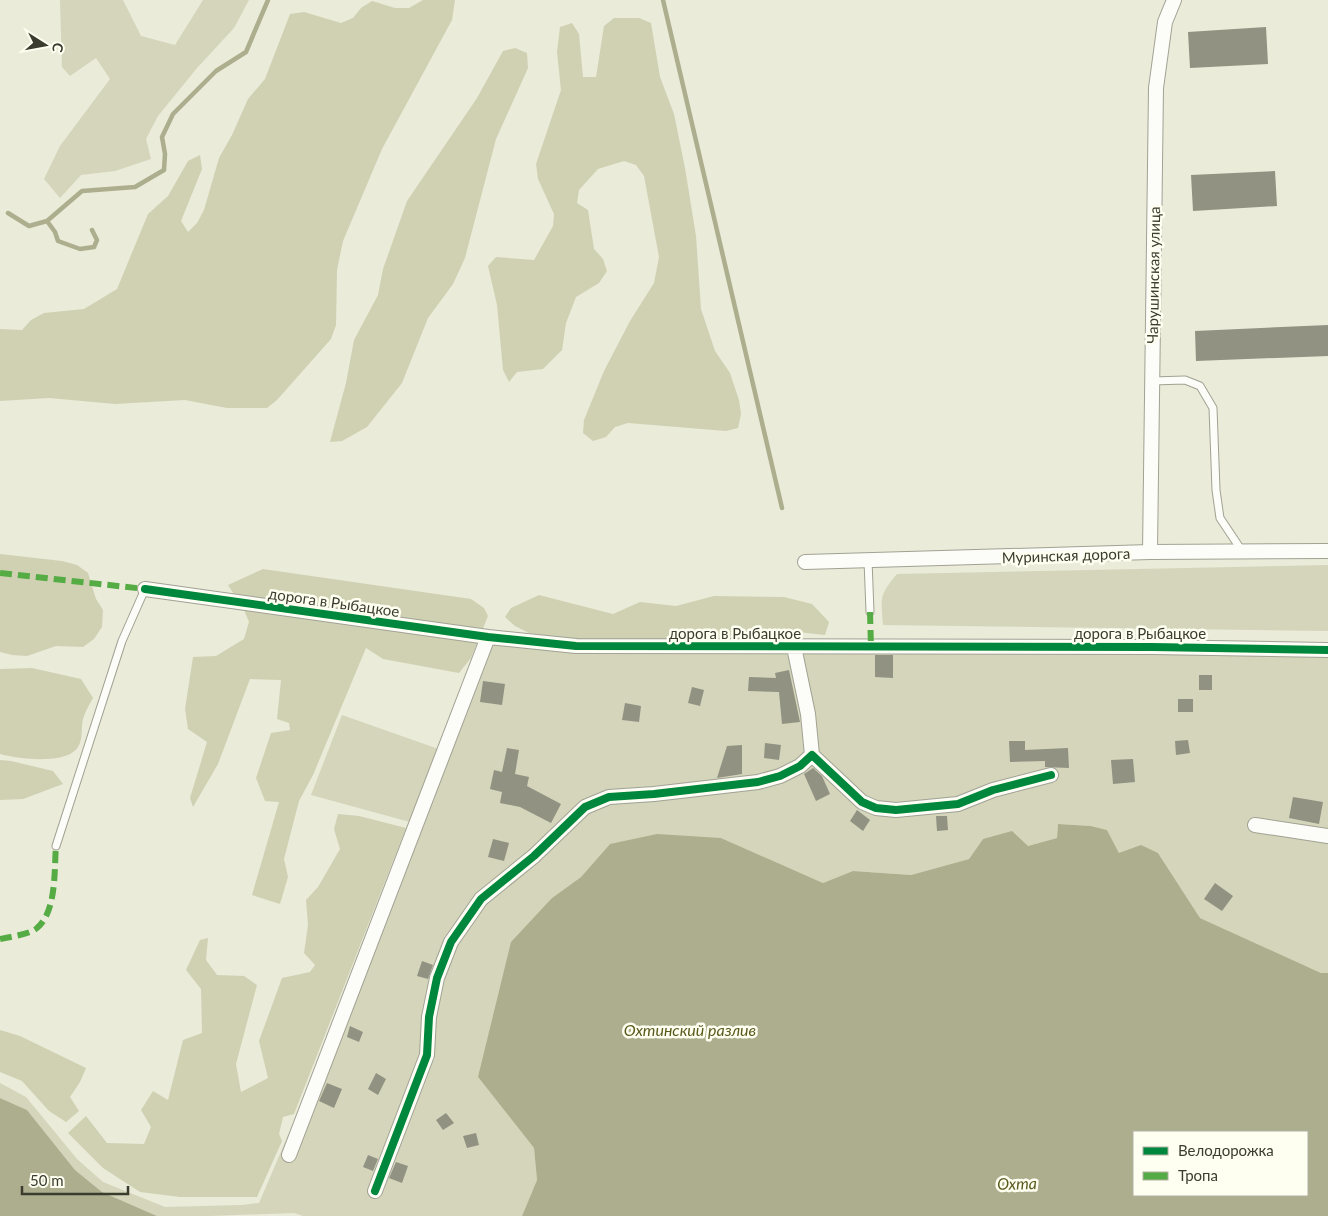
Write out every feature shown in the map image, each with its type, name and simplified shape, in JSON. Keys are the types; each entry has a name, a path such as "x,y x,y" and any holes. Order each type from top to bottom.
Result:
{"street":[{"name":"Чарушинская улица","path":"1150,552 1156,88 1165,22 1174,0"},
{"name":"Муринская дорога","path":"805,562 1150,552 1328,551"},
{"name":"дорога в Рыбацкое","path":"145,589 488,637 576,646 1152,646 1328,650"},
{"path":"290,1155 488,637"},
{"path":"794,647 808,714 812,755 862,802 876,808 896,810 958,804 993,790 1051,776"},
{"path":"374,1191 427,1055 429,1017 437,978 451,942 481,899 534,856 585,807 610,797 758,782 780,776 800,766 812,755"},
{"path":"1255,825 1328,836"}],"lane":[{"path":"1152,381 1185,380 1200,386 1212,408 1216,490 1220,518 1242,552"},
{"path":"868,560 870,612"},
{"path":"56,846 122,641 145,589"}],"shaded area":[{"path":"60,0 123,0 141,36 175,45 203,0 249,0 234,28 197,68 158,116 146,139 151,159 115,171 81,175 60,198 44,179 60,146 110,79 96,58 70,76 62,67"},
{"path":"423,0 455,0 452,20 382,149 343,241 337,270 336,325 331,339 277,400 267,408 227,408 185,400 115,404 49,398 0,401 0,329 22,330 31,320 44,313 84,309 117,289 148,214 168,196 188,161 200,155 202,169 181,221 188,232 197,223 204,210 219,158 232,135 248,99 265,79 290,14 304,12 341,23 353,18 361,8 372,1 395,8 409,8"},
{"path":"614,18 639,18 651,23 660,77 674,114 685,168 696,236 701,309 715,351 730,373 739,400 741,414 738,428 726,431 628,423 615,427 606,437 593,441 583,433 584,420 604,371 630,321 654,283 659,257 644,176 636,165 624,161 598,169 579,190 577,203 588,210 594,249 603,259 607,271 599,283 576,297 566,323 562,350 543,369 517,372 509,382 503,370 497,305 488,266 496,257 534,260 553,226 554,214 538,179 536,164 561,90 557,52 560,27 572,23 579,34 583,77 596,77 604,26"},
{"path":"515,48 527,53 528,68 496,139 465,258 453,284 428,318 402,383 367,427 342,441 330,442 346,383 354,340 378,295 383,269 407,201 477,98 503,51"},
{"path":"0,554 62,561 77,565 88,573 96,599 103,610 102,627 94,639 83,647 56,646 27,656 0,652"},
{"path":"1328,565 1328,631 883,625 882,597 897,574"},
{"path":"263,569 471,599 484,608 488,616 471,658 459,673 383,659 366,648 313,775 299,801 284,859 288,877 280,904 252,895 279,802 265,801 256,778 271,733 290,730 289,723 277,719 281,680 250,679 218,764 193,807 190,798 207,742 188,729 185,709 193,657 216,656 244,639 249,622 244,610 228,585"},
{"path":"539,595 613,614 640,602 676,606 714,596 784,597 812,604 829,622 825,635 798,632 766,634 736,641 577,641 529,633 515,626 505,617 511,608"},
{"path":"493,642 1328,650 1328,973 1321,973 1200,918 1158,853 1119,853 1107,830 1091,826 1058,824 1057,838 1028,846 983,839 969,859 911,875 853,871 823,883 721,838 610,844 581,877 552,898 478,1077 534,1148 537,1180 522,1216 303,1216 294,1213 157,1216 102,1192 75,1170 27,1110 0,1098 0,1083 26,1097 77,1159 103,1182 165,1207 259,1203 421,825 311,795 342,715 447,752"},
{"path":"32,668 81,679 93,698 83,719 80,744 72,753 42,759 18,758 0,754 0,669"},
{"path":"0,760 53,771 63,784 23,799 0,800"},
{"path":"338,814 359,816 406,828 294,1114 283,1117 279,1134 282,1141 257,1197 180,1197 140,1192 103,1168 68,1133 86,1116 107,1143 144,1144 151,1127 141,1110 153,1091 168,1100 183,1040 202,1033 201,989 186,970 200,940 208,938 206,960 217,975 244,976 257,985 236,1064 241,1092 268,1078 259,1041 282,978 310,972 315,965 304,953 308,925 306,900 318,887 340,849 334,829"},
{"path":"0,1030 20,1036 86,1068 80,1082 70,1097 79,1111 66,1122 49,1111 22,1081 0,1072"}],"water":[{"name":"Охтинский разлив","path":"1058,824 1091,826 1107,830 1119,853 1141,845 1158,853 1200,918 1321,973 1328,973 1328,1216 522,1216 537,1180 534,1148 478,1077 511,942 552,898 581,877 610,844 657,834 721,838 823,883 853,871 911,875 969,859 983,839 1012,831 1028,846 1057,838"},
{"path":"0,1098 27,1110 75,1170 102,1192 157,1216 0,1216"}],"building":[{"path":"1266,27 1268,64 1190,68 1188,32"},
{"path":"1275,171 1277,206 1193,211 1191,175"},
{"path":"1328,325 1328,356 1196,361 1195,331"},
{"path":"875,655 893,655 893,678 875,677"},
{"path":"789,670 800,722 782,724 779,692 748,691 749,677 776,678 775,673"},
{"path":"1199,675 1212,675 1212,690 1199,690"},
{"path":"483,681 505,684 502,705 480,702"},
{"path":"692,687 704,690 700,706 688,703"},
{"path":"1178,699 1193,699 1193,712 1178,712"},
{"path":"625,703 641,706 639,722 622,720"},
{"path":"1188,740 1190,753 1176,755 1175,741"},
{"path":"1009,741 1025,741 1025,750 1068,748 1069,768 1045,767 1045,761 1010,762"},
{"path":"765,743 781,745 779,760 764,758"},
{"path":"742,745 742,774 717,778 727,746"},
{"path":"507,748 519,750 515,774 529,777 527,786 561,804 551,823 520,807 500,803 502,792 490,789 494,770 502,772"},
{"path":"1133,759 1135,782 1113,784 1111,760"},
{"path":"813,768 822,776 830,794 816,801 804,774"},
{"path":"1293,797 1323,802 1319,824 1289,818"},
{"path":"857,810 870,820 863,831 850,821"},
{"path":"936,816 947,816 948,830 937,831"},
{"path":"493,839 509,843 504,861 488,857"},
{"path":"1215,883 1233,896 1222,911 1204,899"},
{"path":"422,961 433,965 428,979 417,976"},
{"path":"350,1026 363,1032 359,1042 347,1037"},
{"path":"376,1073 386,1079 378,1095 368,1089"},
{"path":"327,1083 342,1089 334,1108 319,1101"},
{"path":"446,1113 454,1123 443,1130 436,1120"},
{"path":"476,1133 479,1145 467,1148 463,1136"},
{"path":"368,1155 378,1159 373,1171 363,1167"},
{"path":"396,1162 408,1166 402,1183 389,1178"}],"waterway":[{"path":"8,213 29,226 47,221 82,191 135,187 164,170 165,154 162,137 173,114 216,71 246,52 268,0"},
{"path":"663,0 782,508"},
{"path":"47,221 55,232 58,241 80,249 94,247 97,240 92,230"}],"marked path":[{"path":"0,573 145,589"},
{"path":"870,612 871,647"},
{"path":"0,939 30,932 43,921 48,911 53,890 56,846"}],"cycle path":[{"path":"145,589 488,637 576,646 1152,647 1328,650"},
{"path":"375,1191 427,1055 429,1017 437,978 451,942 481,899 534,856 585,807 609,797 654,794 758,782 780,776 800,766 812,755 862,802 876,808 896,810 958,804 993,790 1051,775"}],"water label":[{"name":"Охта","path":"1017,1183"}]}
